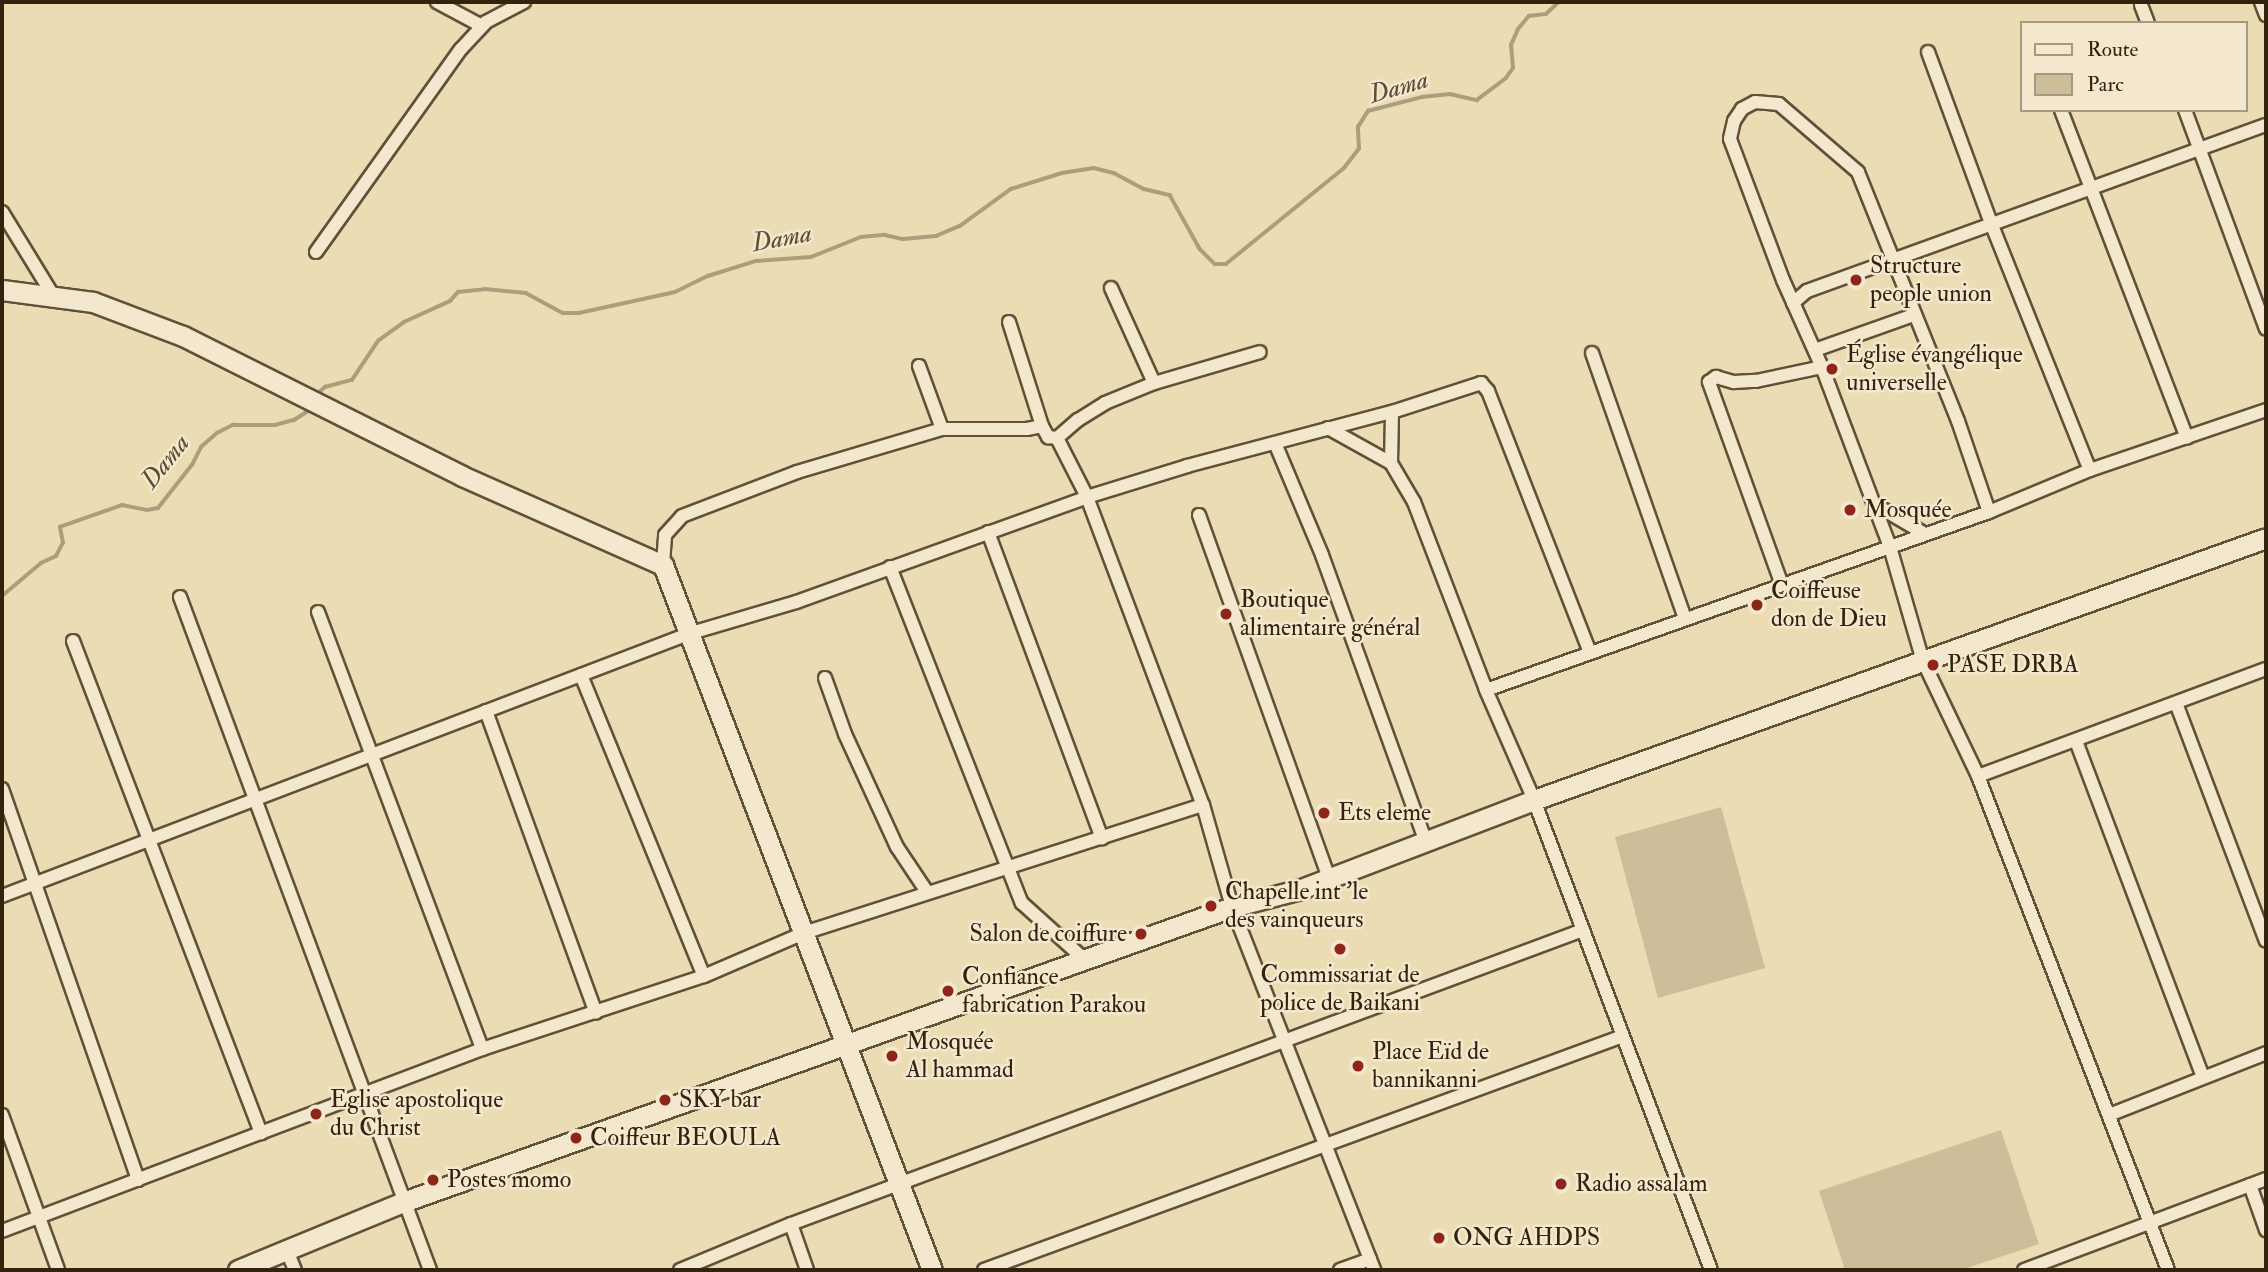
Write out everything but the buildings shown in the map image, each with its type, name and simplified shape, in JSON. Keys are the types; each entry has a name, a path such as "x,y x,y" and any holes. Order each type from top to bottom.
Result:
{"street":[{"path":"437,2 482,26"},
{"path":"316,252 370,172 461,49 482,26 524,2"},
{"path":"2261,2 2266,15"},
{"path":"2141,5 2147,21"},
{"path":"1928,52 1991,223 2090,470"},
{"path":"1989,512 1958,421 1858,172 1850,162 1779,104 1755,102 1742,109 1734,121 1730,139 1793,303 1822,367 1890,547 1923,661 1978,776 2168,1270"},
{"path":"2062,112 2187,438"},
{"path":"2186,112 2197,149 2266,329"},
{"path":"1793,303 1807,291 2266,125"},
{"path":"2,212 54,297"},
{"path":"1111,288 1154,383"},
{"path":"2,290 93,302 183,336 286,387 331,413 462,476 663,565"},
{"path":"1815,351 1914,315"},
{"path":"1009,322 1048,438 1057,438 1078,420 1105,403 1154,383 1260,352"},
{"path":"1592,353 1685,619"},
{"path":"919,366 942,429"},
{"path":"1782,585 1709,382 1716,377 1734,382 1756,381 1822,367"},
{"path":"2,896 691,633 796,602 1087,497 1392,412 1481,383 1486,385 1590,653"},
{"path":"1486,690 1989,512 2090,470 2266,410"},
{"path":"1391,463 1392,412"},
{"path":"932,1270 663,565 665,535 682,516 797,472 942,429 1027,429 1042,426"},
{"path":"1328,428 1391,463 1414,502 1486,690 1534,800 1711,1270"},
{"path":"1057,438 1087,497 1203,805 1232,907 1372,1265 1340,1270"},
{"path":"1275,443 1322,555 1426,843"},
{"path":"1874,504 1926,534"},
{"path":"1199,515 1329,878"},
{"path":"988,532 1102,838"},
{"path":"238,1270 286,1248 404,1202 1232,907 1329,878 1534,800 2266,538"},
{"path":"890,567 1022,903 1085,960"},
{"path":"180,597 430,1270"},
{"path":"318,612 482,1049"},
{"path":"73,640 261,1133"},
{"path":"1978,776 2266,669"},
{"path":"581,675 704,976"},
{"path":"825,678 845,734 897,847 927,892"},
{"path":"2176,703 2266,940"},
{"path":"486,711 596,1013"},
{"path":"2076,741 2203,1077"},
{"path":"2,789 37,883 138,1180"},
{"path":"2,1231 482,1049 704,976 804,933 1203,805"},
{"path":"687,1269 791,1224 1583,930"},
{"path":"984,1270 1623,1036"},
{"path":"2109,1115 2266,1053"},
{"path":"2,1115 58,1270"},
{"path":"2024,1270 2047,1266 2266,1179"},
{"path":"2250,1185 2266,1230"},
{"path":"791,1224 807,1270"},
{"path":"286,1248 295,1270"}],"green space":[{"path":"1721,807 1765,968 1658,998 1615,837"},
{"path":"2001,1130 2039,1244 1961,1270 1845,1270 1819,1191"}],"waterway":[{"name":"Dama","path":"317,394 325,387 352,380 378,341 404,322 450,301 458,292 485,289 526,293 563,313 579,313 675,292 708,276 756,261 811,257 861,237 885,235 903,239 936,236 960,226 1011,189 1062,173 1094,168 1114,173 1144,189 1170,195 1200,249 1215,264 1226,264 1344,168 1359,149 1358,127 1368,111 1422,97 1450,94 1477,100 1506,78 1513,68 1511,45 1518,29 1529,16 1546,14 1559,2"},
{"name":"Dama","path":"2,596 41,563 56,556 63,543 60,527 122,505 147,510 158,508 192,465 201,447 217,433 233,425 275,425 294,420 313,408"}],"place":[{"name":"Structure people union","path":"1856,280"},
{"name":"Église évangélique universelle","path":"1832,369"},
{"name":"Mosquée","path":"1850,510"},
{"name":"Coiffeuse don de Dieu","path":"1757,605"},
{"name":"Boutique alimentaire général","path":"1226,614"},
{"name":"PASE DRBA","path":"1933,665"},
{"name":"Ets eleme","path":"1324,813"},
{"name":"Chapelle int 'le des vainqueurs","path":"1211,906"},
{"name":"Salon de coiffure","path":"1141,934"},
{"name":"Commissariat de police de Baikani","path":"1340,949"},
{"name":"Confiance fabrication Parakou","path":"948,991"},
{"name":"Mosquée Al hammad","path":"892,1056"},
{"name":"Place Eïd de bannikanni","path":"1358,1066"},
{"name":"SKY bar","path":"665,1100"},
{"name":"Eglise apostolique du Christ","path":"316,1114"},
{"name":"Coiffeur BEOULA","path":"576,1138"},
{"name":"Postes momo","path":"433,1180"},
{"name":"Radio assalam","path":"1561,1184"},
{"name":"ONG AHDPS","path":"1439,1238"}]}
